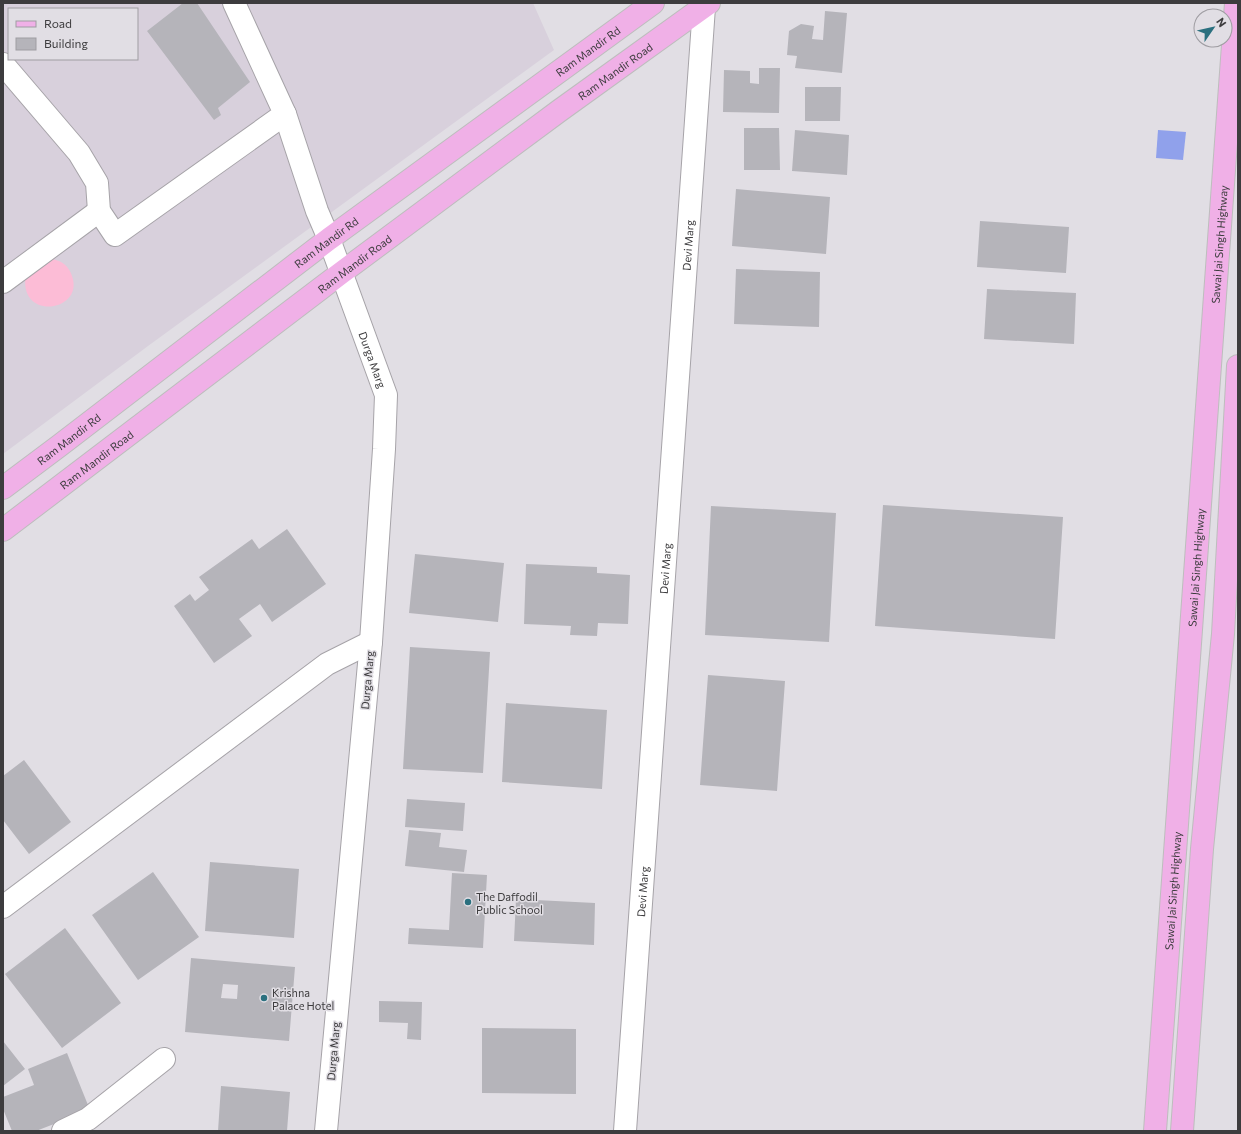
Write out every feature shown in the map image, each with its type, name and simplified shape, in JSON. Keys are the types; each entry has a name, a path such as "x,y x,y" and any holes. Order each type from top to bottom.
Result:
{"main road":[{"name":"Ram Mandir Rd","path":"3,488 60,446 329,239 653,3"},
{"name":"Sawai Jai Singh Highway","path":"1155,1131 1236,3"},
{"name":"Ram Mandir Road","path":"3,530 341,273 559,111 707,5"},
{"path":"1182,1131 1202,849 1224,634 1238,366"}],"street":[{"name":"Durga Marg","path":"234,3 284,114 317,211 329,239 386,395 384,449 370,642 326,1131"},
{"name":"Devi Marg","path":"625,1131 707,5"},
{"path":"3,64 79,153 97,183 99,211 115,235 284,114"},
{"path":"3,282 99,211"},
{"path":"3,907 327,664 370,642"},
{"path":"63,1131 88,1119 164,1059"}],"shaded area":[{"path":"3,3 533,3 554,50 148,346 3,454"},
{"path":"52,259 59,261 69,269 72,276 73,288 69,298 61,304 50,306 40,305 31,300 26,289 26,274"}],"water":[{"path":"1158,130 1186,132 1183,160 1156,158"}],"building":[{"path":"183,3 197,3 250,82 218,108 221,115 214,120 147,31"},
{"path":"825,11 847,13 842,73 795,68 797,56 787,55 789,31 801,24 814,26 812,39 823,40"},
{"path":"759,68 780,68 779,113 723,112 724,70 750,71 750,83 759,84"},
{"path":"805,87 841,87 840,121 805,121"},
{"path":"744,128 779,128 780,170 744,170"},
{"path":"795,130 849,135 847,175 792,171"},
{"path":"736,189 830,197 826,254 732,246"},
{"path":"980,221 1069,227 1066,273 977,267"},
{"path":"736,269 820,272 819,327 734,324"},
{"path":"987,289 1076,293 1074,344 984,339"},
{"path":"883,505 1063,517 1055,639 875,626"},
{"path":"711,506 836,513 829,642 705,635"},
{"path":"287,529 326,584 272,622 260,604 239,619 252,636 214,663 174,606 190,594 195,601 209,590 199,577 252,539 259,549"},
{"path":"415,554 504,563 498,622 409,613"},
{"path":"526,564 597,567 597,573 630,575 628,624 598,623 597,636 570,635 571,626 524,624"},
{"path":"410,647 490,652 483,773 403,769"},
{"path":"708,675 785,681 777,791 700,785"},
{"path":"506,703 607,710 602,789 502,782"},
{"path":"24,760 71,822 29,854 3,820 3,776"},
{"path":"407,799 465,803 463,831 405,827"},
{"path":"409,830 441,833 439,847 467,850 464,872 405,866"},
{"path":"210,862 299,869 294,938 205,931"},
{"path":"153,872 199,937 138,980 92,915"},
{"name":"The Daffodil Public School","path":"452,873 487,875 483,948 408,944 409,928 449,930"},
{"path":"516,899 595,903 594,945 514,941"},
{"path":"65,928 121,1003 62,1048 5,974"},
{"name":"Krishna Palace Hotel","path":"191,958 295,967 289,1041 185,1032","holes":["223,984 238,985 237,999 221,998"]},
{"path":"379,1001 422,1002 421,1040 407,1039 408,1023 379,1022"},
{"path":"482,1028 576,1029 576,1094 482,1093"},
{"path":"3,1041 25,1069 3,1086"},
{"path":"67,1053 90,1110 36,1131 12,1131 3,1109 3,1097 34,1085 28,1069"},
{"path":"221,1086 290,1092 287,1131 218,1131"}],"place":[{"name":"The Daffodil Public School","path":"468,902"},
{"name":"Krishna Palace Hotel","path":"264,998"}]}
